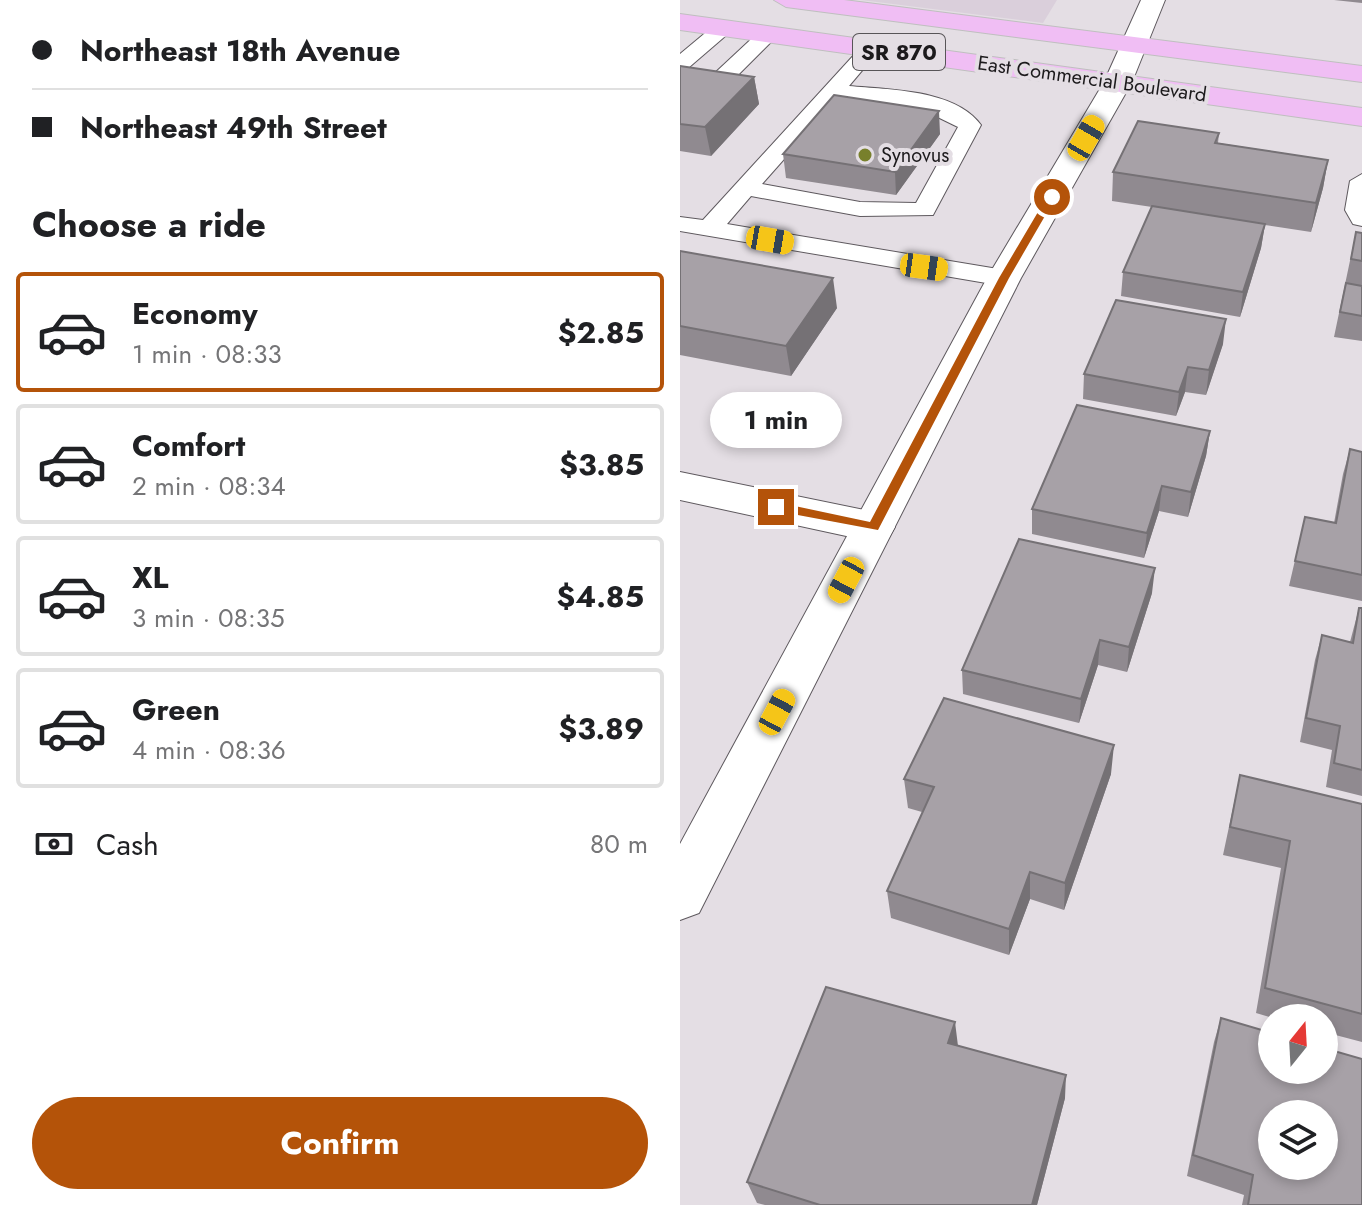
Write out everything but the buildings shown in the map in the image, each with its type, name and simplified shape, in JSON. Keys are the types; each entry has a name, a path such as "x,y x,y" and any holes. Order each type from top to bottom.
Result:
{"main road":[{"name":"East Commercial Boulevard","path":"786,0 1362,74"},
{"name":"East Commercial Boulevard","path":"680,22 1362,117"}],"street":[{"path":"680,896 1004,278 1118,82 1153,0"},
{"path":"680,486 874,527"}],"lane":[{"path":"680,65 723,28"},
{"path":"710,90 768,34"},
{"path":"709,229 871,48"},
{"path":"745,188 860,209 924,210 970,125 958,114 914,102 833,90"},
{"path":"1362,181 1357,210 1362,219"},
{"path":"680,224 1004,278"}],"shaded area":[{"path":"861,0 1057,0 1043,23"}],"place":[{"name":"Synovus","path":"865,155"}],"route":[{"path":"776,507 874,527 1004,278 1052,197"}]}
